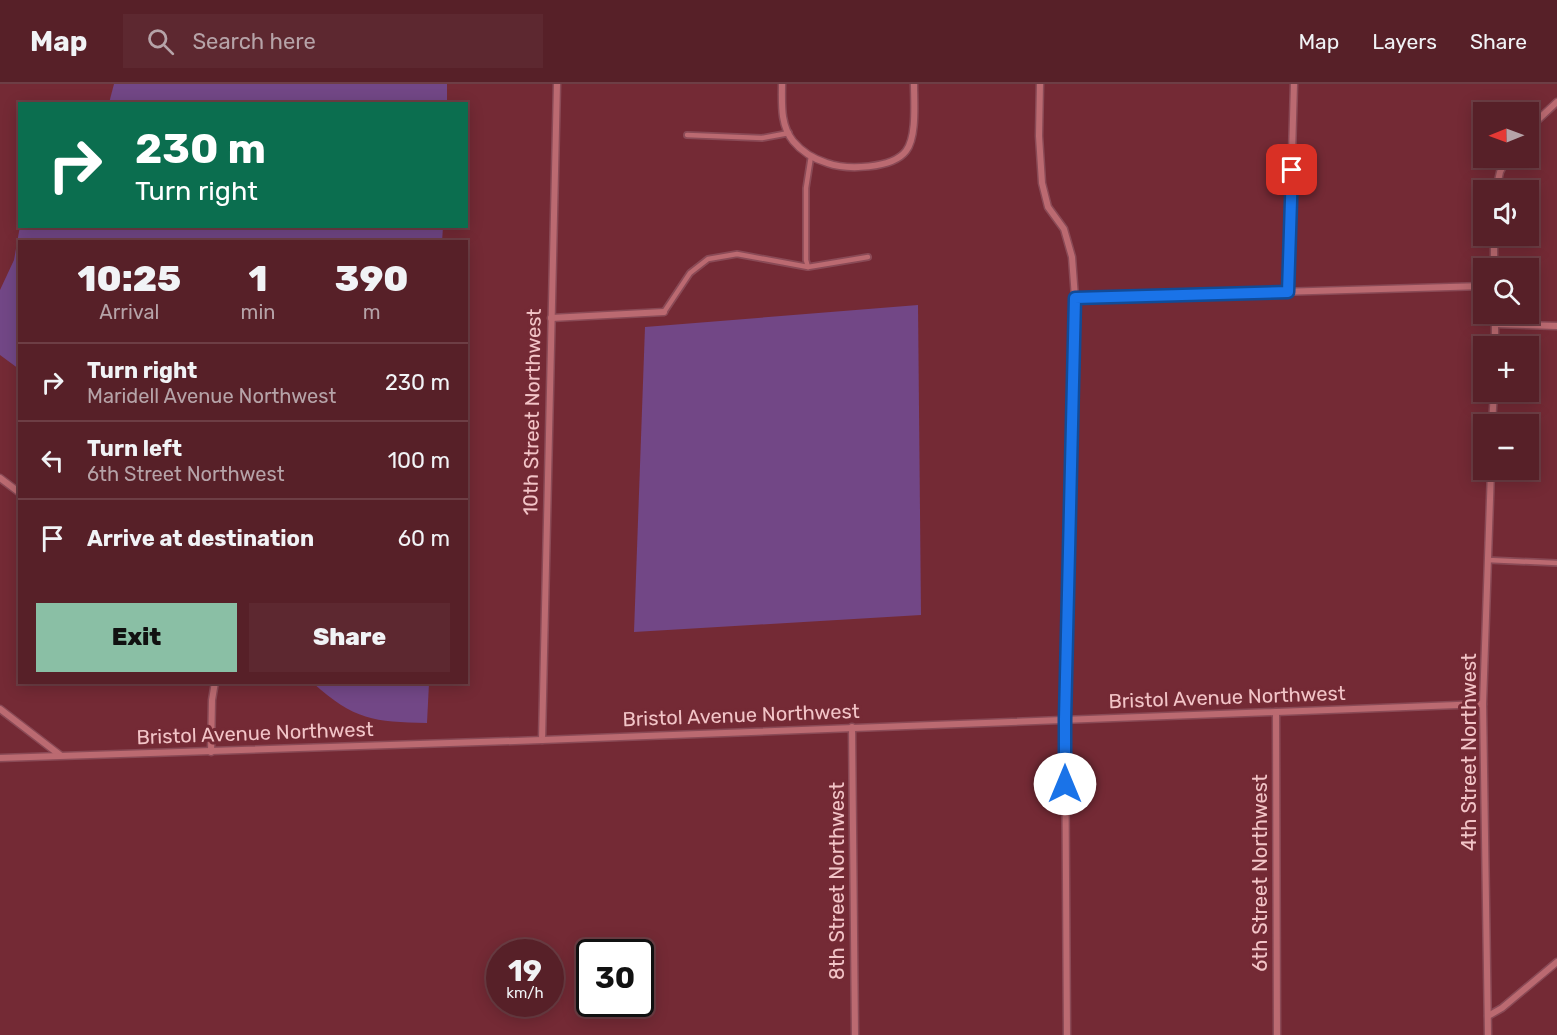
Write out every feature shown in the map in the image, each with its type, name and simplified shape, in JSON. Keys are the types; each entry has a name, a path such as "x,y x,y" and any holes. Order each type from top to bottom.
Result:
{"street":[{"name":"10th Street Northwest","path":"542,740 557,84"},
{"path":"782,84 781,115 792,140 811,156 829,164 856,166 879,165 897,160 907,150 913,129 914,84"},
{"path":"1040,84 1039,136 1042,183 1048,207 1064,229 1072,257 1075,298 1065,719 1067,1035"},
{"path":"1288,292 1294,84"},
{"path":"1539,119 1557,102"},
{"path":"1075,298 1473,286"},
{"path":"551,318 664,312"},
{"path":"1495,336 1496,324 1557,326"},
{"path":"0,478 18,492"},
{"name":"4th Street Northwest","path":"1488,1035 1483,704 1491,480"},
{"path":"211,752 212,700 215,684"},
{"name":"Bristol Avenue Northwest","path":"0,758 1483,704"},
{"path":"0,709 60,756"},
{"name":"6th Street Northwest","path":"1276,712 1278,1035"},
{"name":"8th Street Northwest","path":"852,727 855,1035"},
{"path":"1488,1016 1502,1008 1557,962"}],"lane":[{"path":"687,135 762,138 789,133"},
{"path":"808,267 805,204 811,156"},
{"path":"664,312 690,273 708,259 737,254 808,267 868,257"},
{"path":"1488,560 1557,563"}],"shaded area":[{"path":"114,84 447,84 447,102 109,102"},
{"path":"20,228 443,228 442,240 18,240 18,368 0,355 0,290 14,260"},
{"path":"918,305 921,615 634,632 645,327"},
{"path":"314,684 429,684 427,723 378,720 353,712"}],"route":[{"path":"1065,784 1075,298 1288,292 1292,170"}]}
